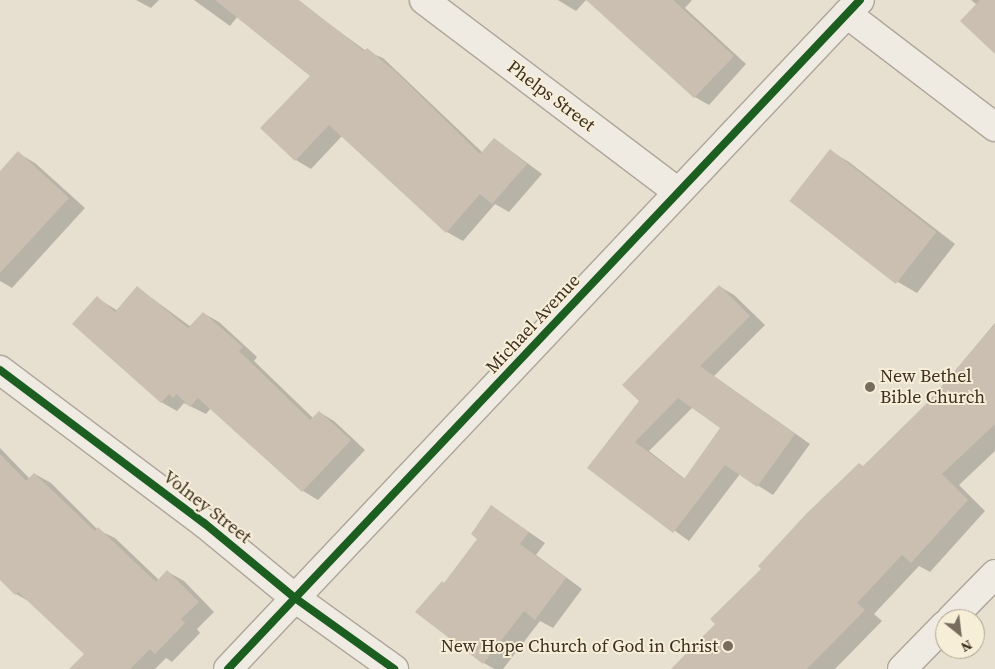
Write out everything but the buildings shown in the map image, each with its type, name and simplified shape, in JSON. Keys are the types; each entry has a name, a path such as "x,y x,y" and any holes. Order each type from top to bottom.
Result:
{"street":[{"name":"Phelps Street","path":"424,0 678,192"},
{"name":"Michael Avenue","path":"228,669 853,7"},
{"path":"853,7 995,127"},
{"name":"Volney Street","path":"0,370 204,523 295,598 394,669"},
{"path":"961,609 995,574"},
{"path":"902,669 935,635"}],"cycle path":[{"path":"228,669 860,0"},
{"path":"0,370 204,523 295,598 394,669"}],"place":[{"name":"New Bethel Bible Church","path":"870,387"},
{"name":"New Hope Church of God in Christ","path":"728,646"}]}
